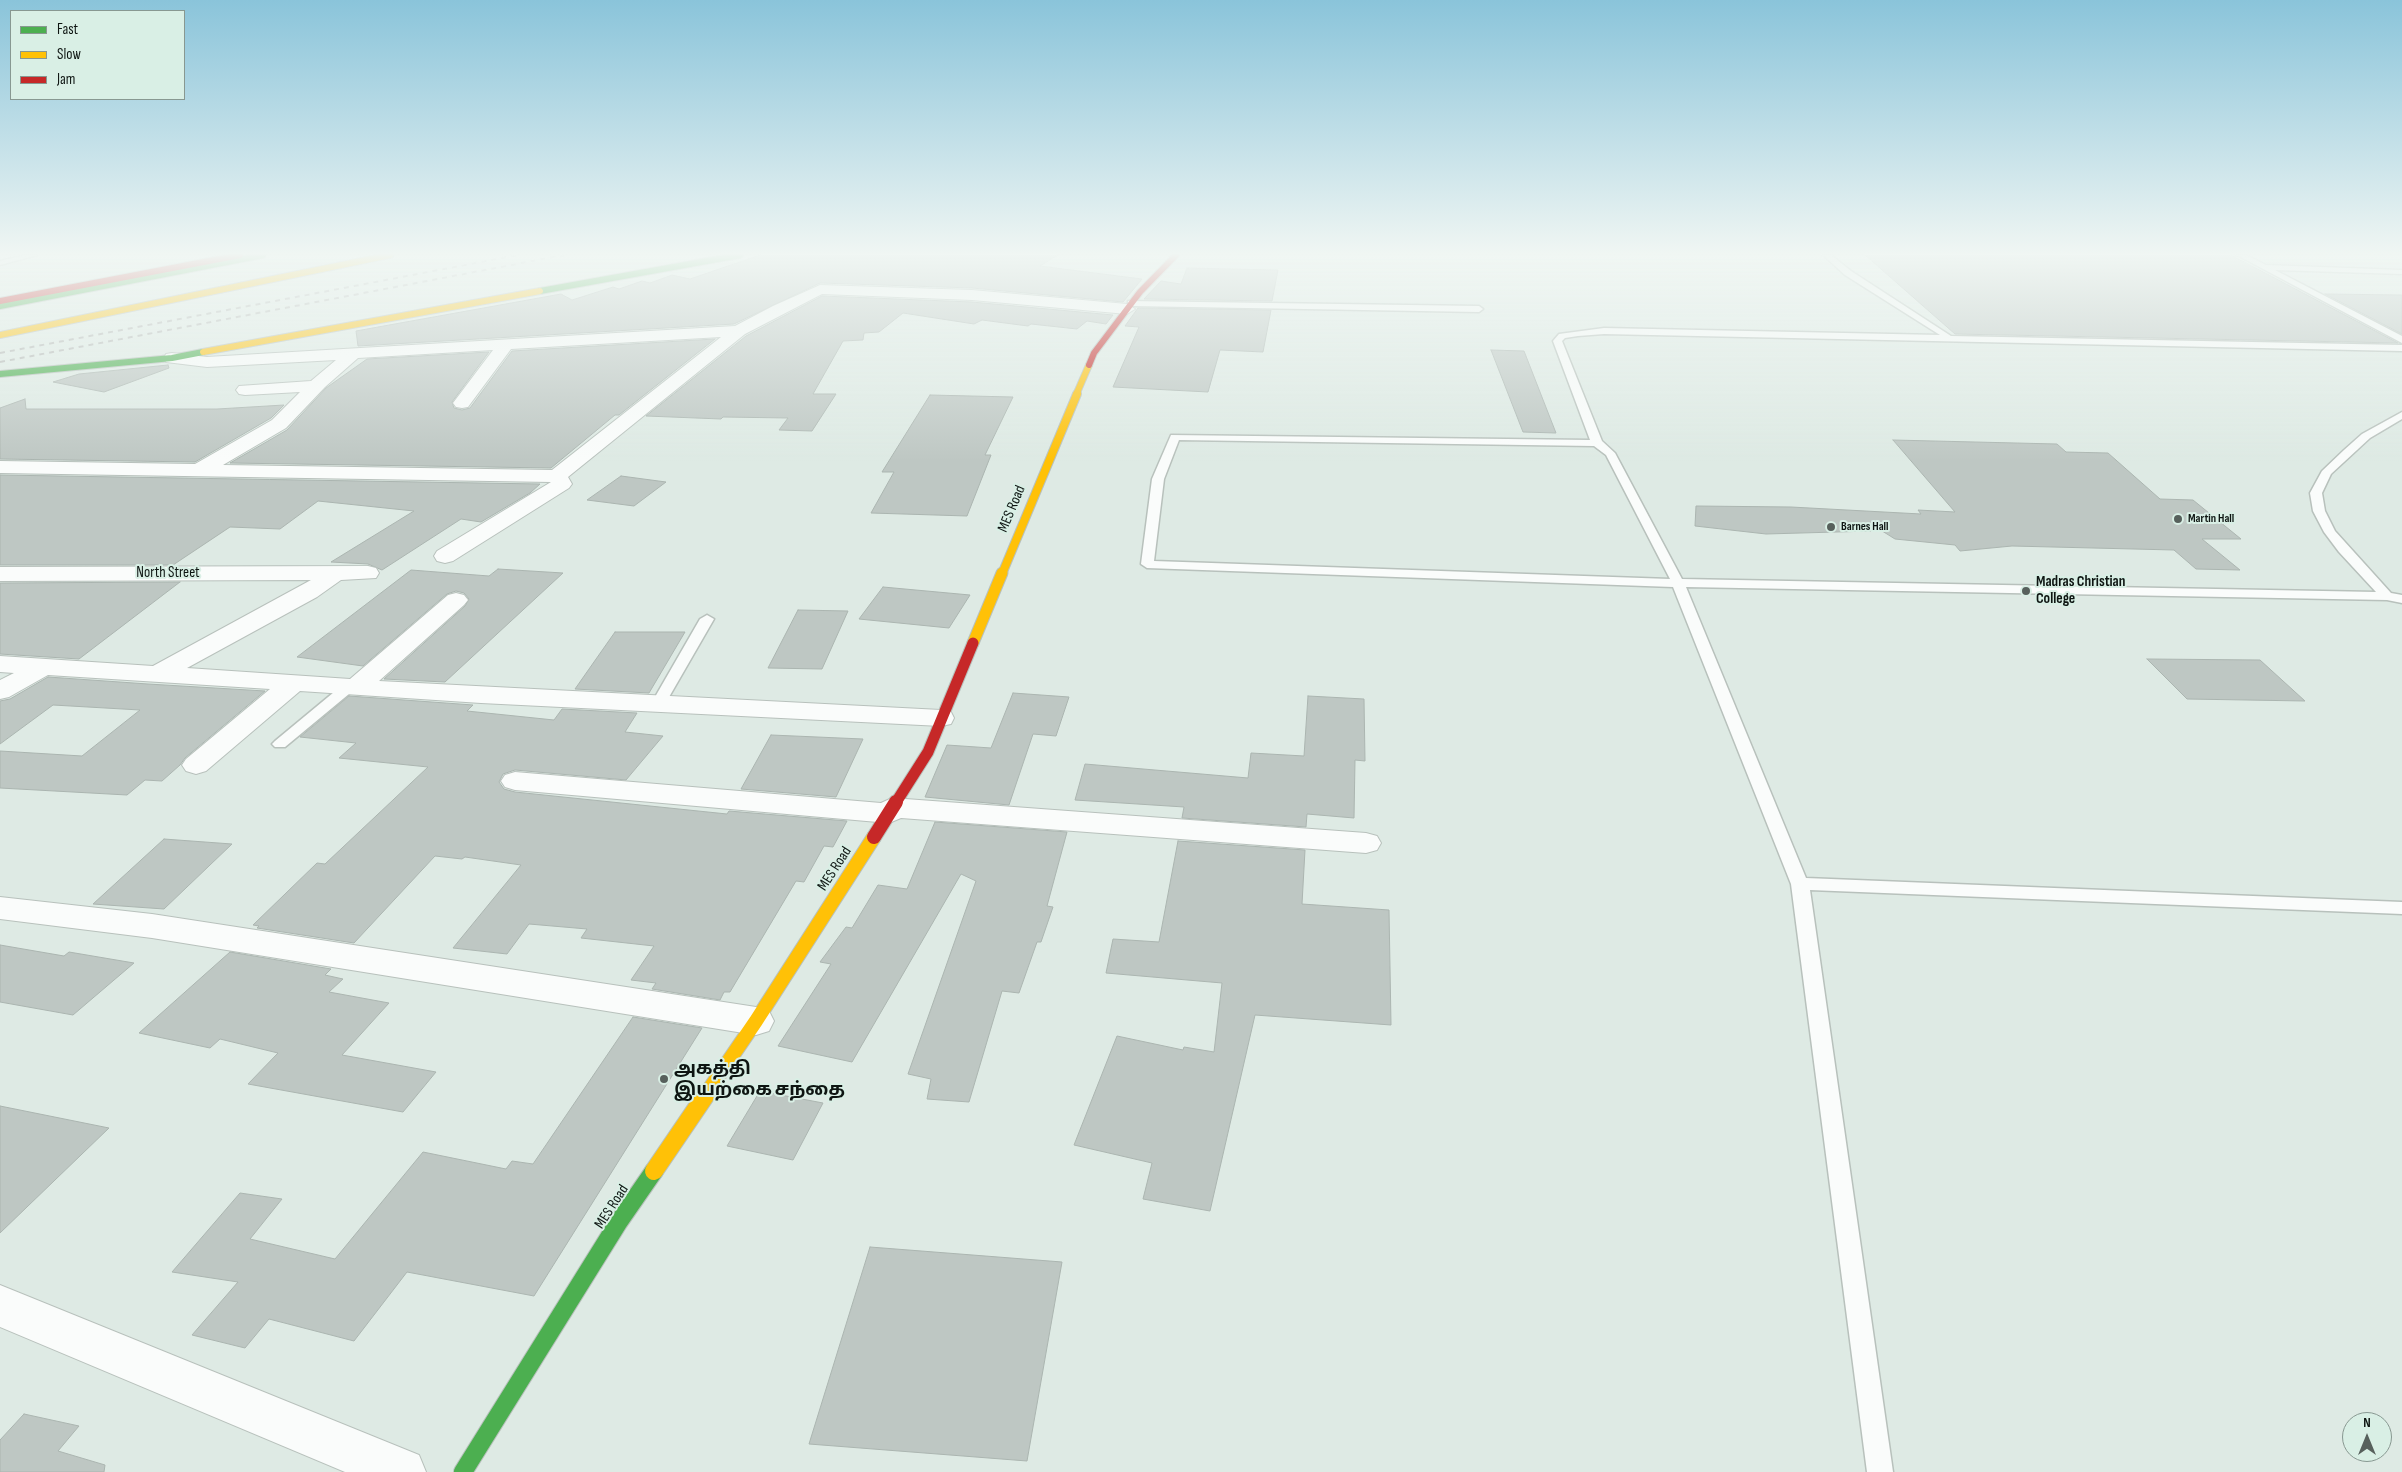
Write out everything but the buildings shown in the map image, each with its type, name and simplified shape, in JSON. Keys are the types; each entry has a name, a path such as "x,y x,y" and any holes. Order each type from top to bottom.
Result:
{"street":[{"path":"0,335 55,324"},
{"path":"0,374 172,358 361,324"},
{"path":"0,467 557,476 739,331 751,324"},
{"name":"MES Road","path":"463,1472 618,1223 756,1021 928,752 1094,353 1116,324"},
{"path":"172,358 207,362 739,331"},
{"path":"462,403 506,345"},
{"path":"197,471 279,424 316,386 353,354"},
{"path":"245,390 316,386"},
{"path":"445,556 562,484 557,476"},
{"path":"159,673 309,592 336,573"},
{"name":"North Street","path":"0,574 368,573"},
{"path":"353,686 456,600"},
{"path":"0,664 658,704 941,718"},
{"path":"0,690 45,666"},
{"path":"196,765 295,682"},
{"path":"515,781 890,810 1366,843"},
{"path":"0,908 152,926 756,1021"},
{"path":"0,1306 402,1472"}],"lane":[{"path":"1925,324 1951,337"},
{"path":"2371,324 2402,340"},
{"path":"1880,1472 1800,884 1678,583 1610,453 1597,443 1557,341 1562,336 1604,331 2402,348"},
{"path":"2387,596 2343,549 2330,532 2319,511 2316,493 2326,473 2348,452 2366,436 2402,415"},
{"path":"1597,443 1175,437 1158,480 1147,564 1678,583 2387,596 2402,600"},
{"path":"658,704 708,619"},
{"path":"280,744 353,686"},
{"path":"1800,884 2402,908"}],"railway":[{"path":"0,353 155,324"},
{"path":"0,362 202,324"}],"traffic: fast":[{"path":"0,374 172,358 203,352"},
{"path":"463,1472 618,1223 654,1171"}],"traffic: slow":[{"path":"0,335 55,324"},
{"path":"203,352 359,324"},
{"path":"973,643 1089,365"},
{"path":"654,1171 756,1021 874,837"}],"traffic: jam":[{"path":"1089,365 1094,353 1116,324"},
{"path":"874,837 928,752 973,643"}],"place":[{"name":"Martin Hall","path":"2178,519"},
{"name":"Barnes Hall","path":"1831,527"},
{"name":"Madras Christian College","path":"2026,591"},
{"name":"அகத்தி இயற்கை சந்தை","path":"664,1079"}]}
